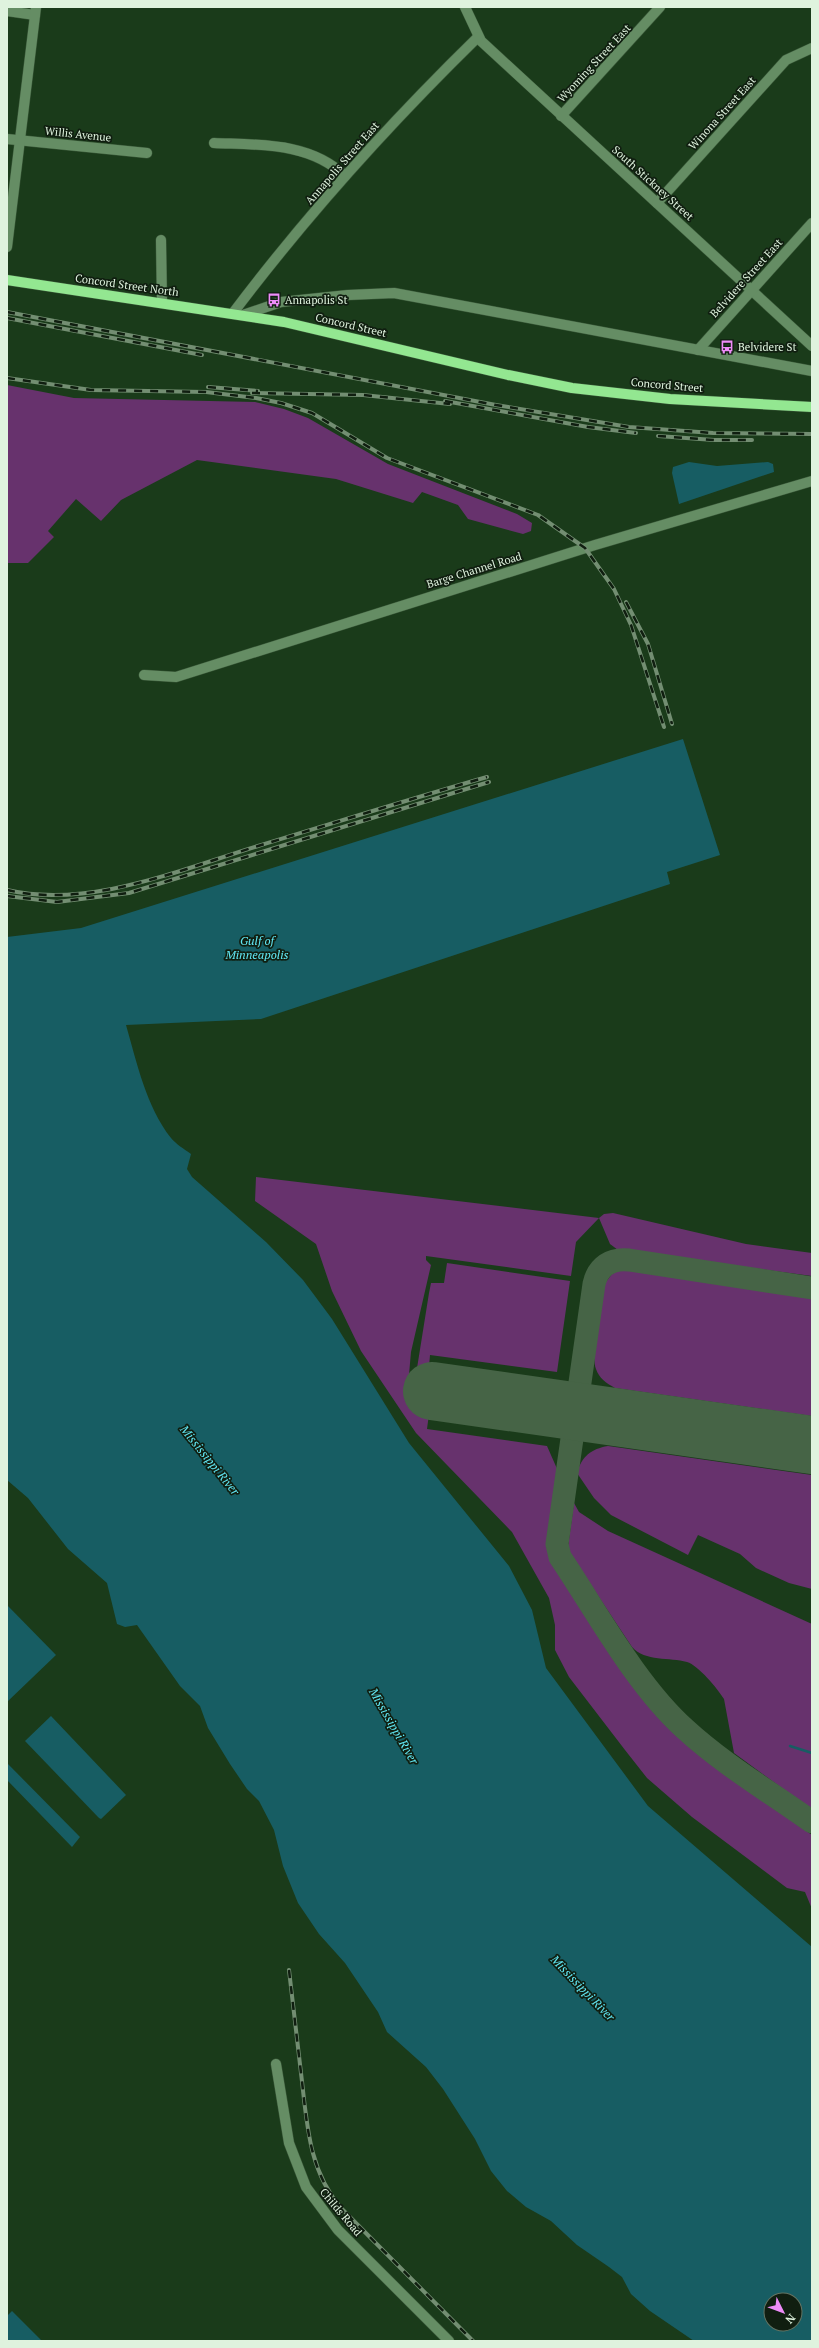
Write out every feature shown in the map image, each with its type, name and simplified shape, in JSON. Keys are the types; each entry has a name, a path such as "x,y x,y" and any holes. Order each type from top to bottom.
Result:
{"main road":[{"name":"Concord Street North","path":"7,280 238,314"},
{"name":"Concord Street","path":"238,314 362,340 508,376 572,388 670,398 812,407"}],"street":[{"path":"465,7 478,37"},
{"name":"Wyoming Street East","path":"560,116 660,7"},
{"path":"7,11 36,11 7,247"},
{"name":"South Stickney Street","path":"478,37 560,116 658,203 744,282 751,291 812,346"},
{"name":"Annapolis Street East","path":"238,314 345,176 407,109 478,37"},
{"name":"Winona Street East","path":"658,203 786,60 812,48"},
{"name":"Willis Avenue","path":"7,139 147,153"},
{"path":"214,143 268,145 307,152 336,167 345,176"},
{"name":"Belvidere Street East","path":"698,350 812,223"},
{"path":"160,240 162,303"},
{"name":"Concord Street","path":"238,314 281,302 348,295 394,294 812,371"},
{"name":"Barge Channel Road","path":"144,675 176,677 595,545 812,481"},
{"name":"Childs Road","path":"276,2064 290,2143 306,2187 338,2230 448,2341"}],"shaded area":[{"path":"7,385 74,398 255,402 284,409 308,418 388,464 517,514 532,523 531,531 523,534 468,519 458,505 422,492 413,503 336,479 197,460 121,500 101,521 76,499 48,531 54,537 28,563 7,563"},
{"path":"256,1177 599,1218 576,1242 571,1276 426,1256 426,1260 431,1265 411,1352 407,1397 413,1397 414,1391 426,1393 423,1413 429,1414 427,1429 547,1446 558,1471 547,1547 550,1560 620,1667 666,1724 718,1769 812,1835 812,1909 805,1892 787,1888 692,1817 647,1778 569,1677 555,1650 555,1625 549,1598 512,1532 416,1433 361,1351 332,1291 316,1244 255,1201"},
{"path":"613,1213 746,1244 812,1253 812,1276 618,1250 610,1244 599,1218 604,1214"},
{"path":"447,1263 570,1281 557,1372 430,1355 427,1389 414,1387 431,1283 444,1283"},
{"path":"621,1269 812,1296 812,1416 615,1388 606,1382 601,1378 596,1369 594,1352 595,1340 605,1283 612,1274"},
{"path":"608,1446 812,1475 812,1589 789,1583 756,1568 740,1554 698,1535 688,1555 611,1515 594,1498 577,1473 579,1467 588,1454 602,1447"},
{"path":"574,1503 579,1512 608,1531 812,1624 812,1810 734,1753 724,1699 702,1672 687,1662 651,1657 637,1652 632,1647 569,1552 568,1547"}],"water":[{"path":"689,462 717,466 768,462 773,464 774,472 679,504 672,473 673,467"},
{"path":"683,739 720,855 667,872 670,884 261,1019 126,1025 143,1084 162,1126 171,1138 191,1154 187,1169 192,1177 266,1242 303,1280 332,1319 409,1443 509,1566 532,1610 546,1668 648,1806 812,1947 812,2341 694,2341 650,2311 631,2294 622,2277 577,2245 551,2221 526,2207 507,2191 491,2171 475,2139 443,2089 426,2067 387,2032 378,2012 345,1963 319,1934 298,1903 283,1866 274,1830 259,1801 247,1789 208,1728 200,1706 180,1686 137,1625 125,1627 117,1624 107,1583 68,1549 28,1498 7,1480 7,937 81,928"},
{"path":"7,1605 56,1655 7,1702"},
{"path":"51,1716 126,1795 101,1819 25,1741"},
{"path":"7,1763 80,1837 72,1847 7,1780"},
{"path":"12,2311 42,2341 7,2341 7,2316"}],"waterway":[{"path":"790,1746 812,1753"}],"taxiway":[{"path":"812,1288 629,1260 616,1260 606,1264 602,1268 594,1284 557,1544 560,1557 618,1647 650,1691 667,1711 685,1729 715,1754 812,1822"}],"runway":[{"path":"432,1391 812,1445"}],"railway":[{"path":"7,312 496,405 629,427 713,433 812,434"},
{"path":"7,318 202,355"},
{"path":"7,378 91,390 206,392 256,398 281,403 312,413 387,458 538,515 585,548 614,589 631,625 664,727"},
{"path":"208,387 258,391"},
{"path":"252,393 363,395 450,404"},
{"path":"445,401 588,427 636,433"},
{"path":"658,436 714,440 752,440"},
{"path":"626,602 648,644 672,724"},
{"path":"7,890 38,895 70,895 102,891 134,884 487,777"},
{"path":"7,896 57,902 129,893 489,782"},
{"path":"289,1970 305,2109 315,2162 322,2178 330,2193 341,2208 473,2341"}],"place":[{"name":"Annapolis St","path":"274,300"},
{"name":"Belvidere St","path":"727,347"}],"water label":[{"name":"Gulf of Minneapolis","path":"257,947"},
{"name":"Mississippi River","path":"210,1460"},
{"name":"Mississippi River","path":"394,1726"},
{"name":"Mississippi River","path":"583,1988"}]}
